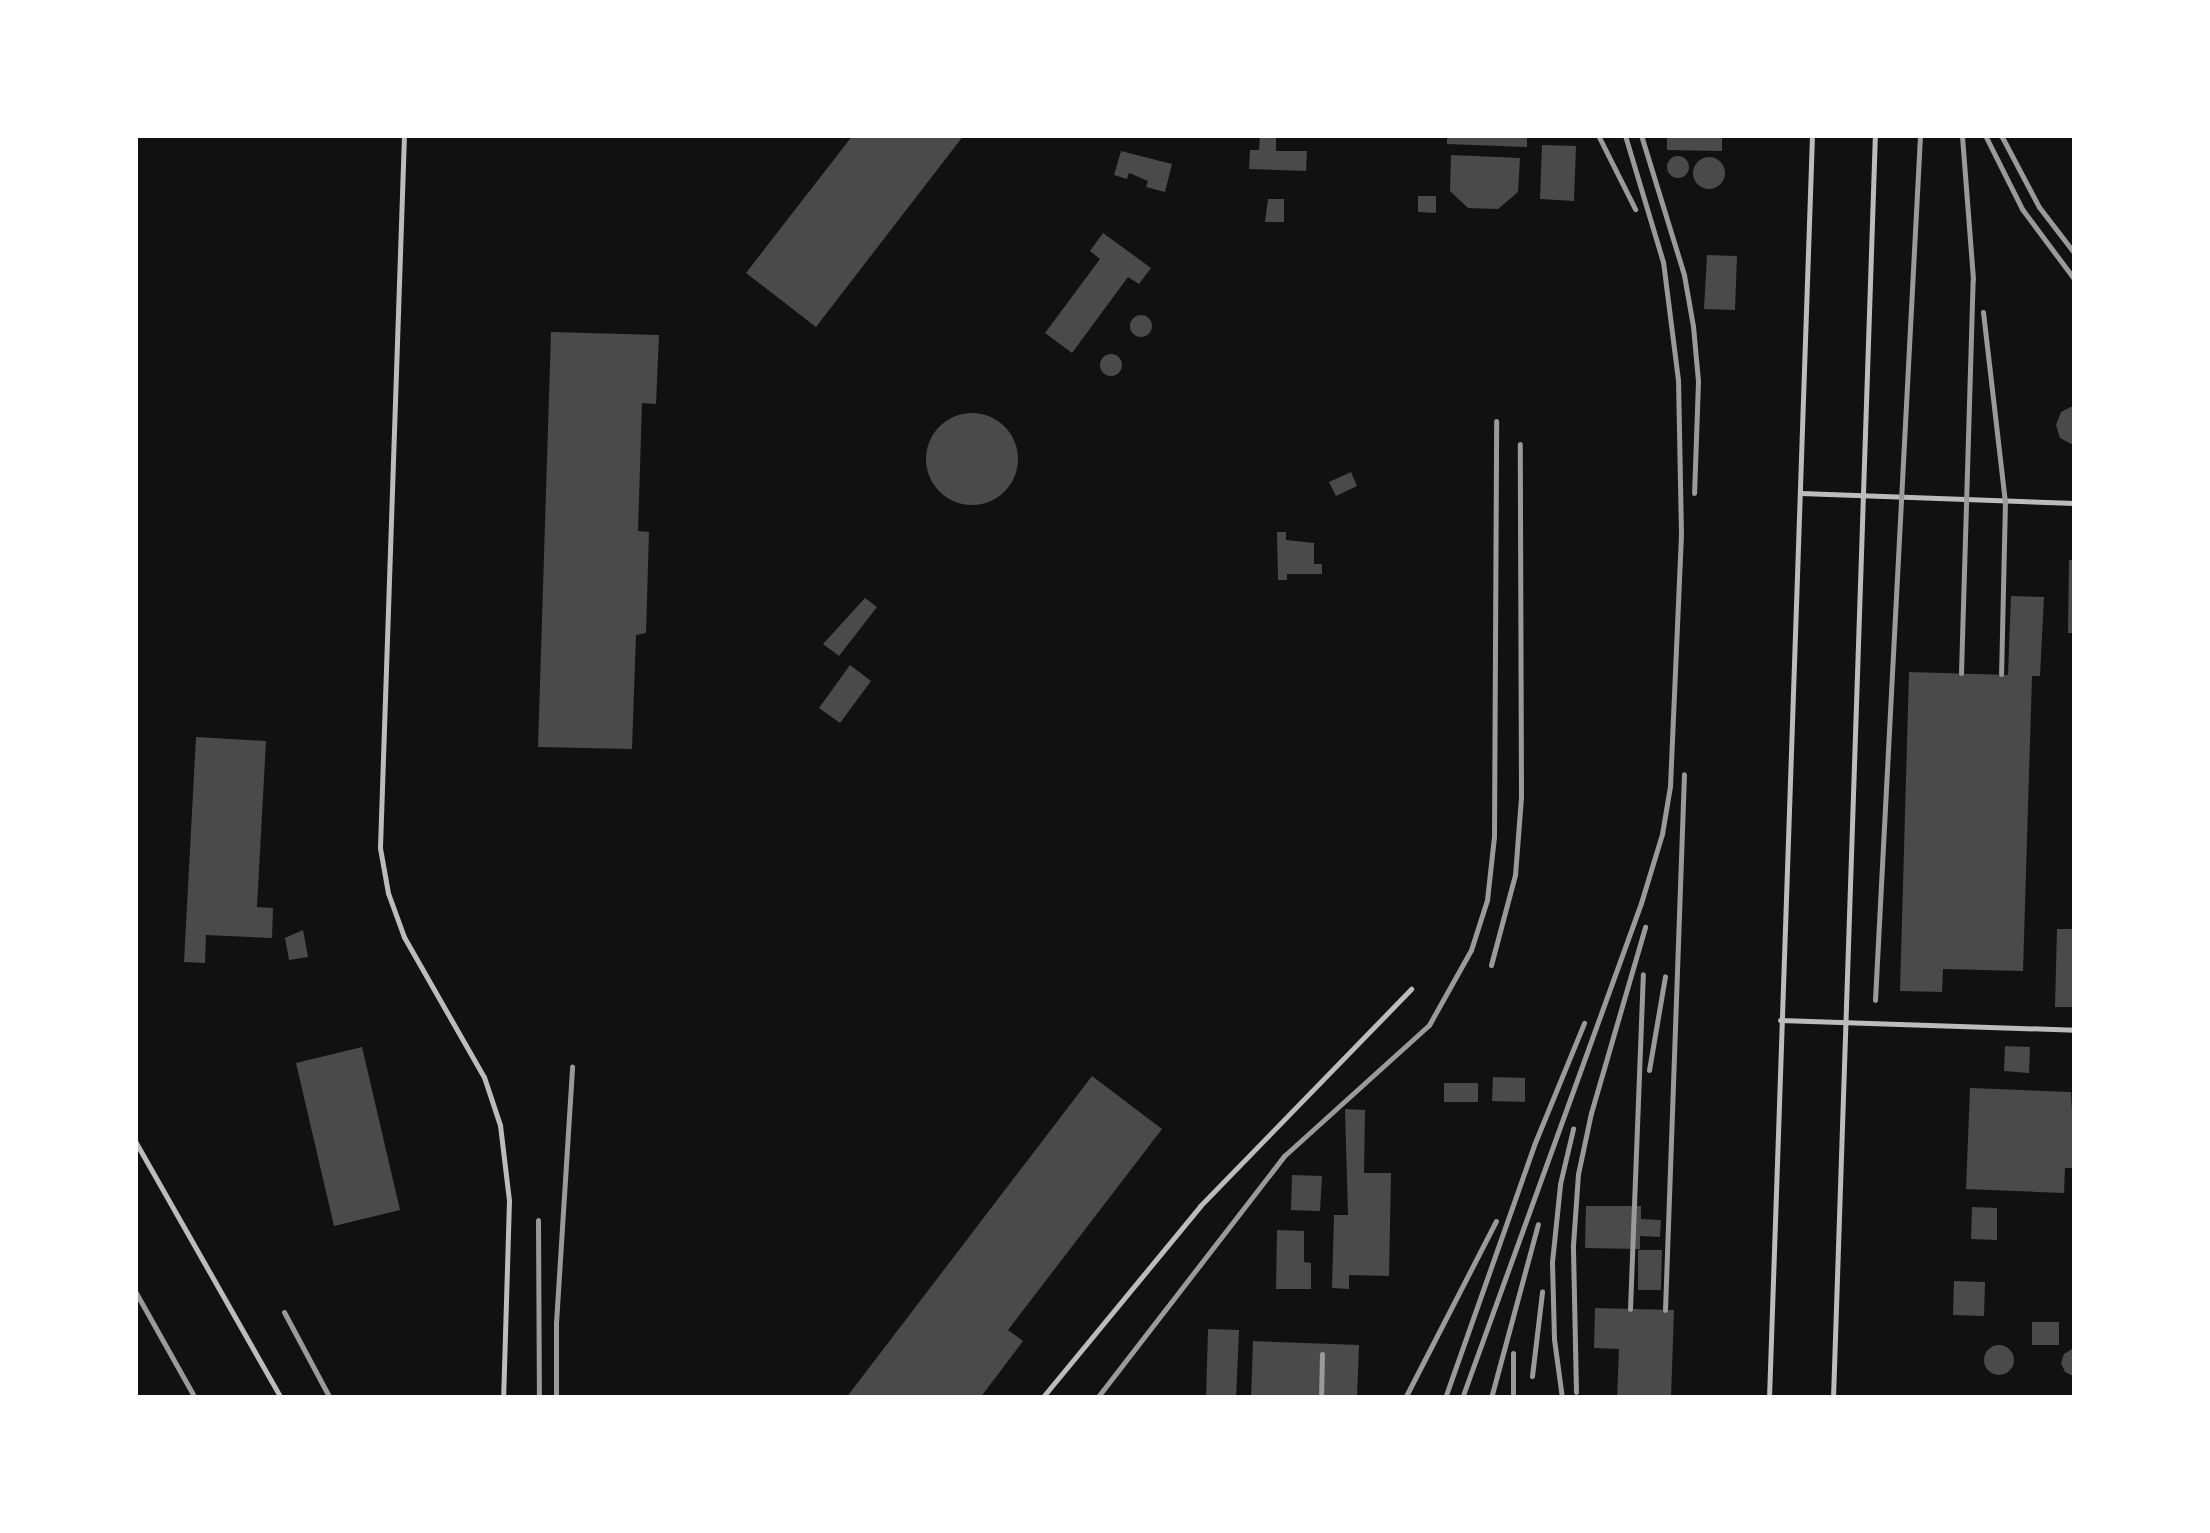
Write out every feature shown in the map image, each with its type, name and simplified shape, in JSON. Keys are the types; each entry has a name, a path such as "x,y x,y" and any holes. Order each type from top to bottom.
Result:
{"lane":[{"path":"404,135 380,848 388,893 404,937 484,1077 500,1125 509,1200 503,1398"},
{"path":"1769,1398 1812,135"},
{"path":"1833,1398 1875,135"},
{"path":"1801,493 2075,503"},
{"path":"1042,1398 1200,1206 1411,989"},
{"path":"1780,1020 2075,1030"},
{"path":"135,1141 281,1398"}],"building":[{"path":"853,135 964,135 816,327 746,273"},
{"path":"1260,135 1276,135 1276,151 1307,151 1306,171 1249,169 1250,150 1259,150"},
{"path":"1447,135 1527,135 1527,147 1447,144"},
{"path":"1667,135 1722,135 1722,151 1667,150"},
{"path":"1542,145 1576,146 1574,201 1540,199"},
{"path":"1121,151 1172,164 1165,192 1146,187 1148,181 1129,173 1127,179 1114,175"},
{"path":"1451,155 1520,158 1518,192 1498,209 1468,208 1450,191"},
{"path":"1674,156 1682,156 1689,167 1682,178 1674,178 1667,171 1667,163"},
{"path":"1709,157 1721,161 1725,173 1721,185 1709,189 1697,185 1693,173 1697,161"},
{"path":"1418,196 1436,196 1436,213 1418,212"},
{"path":"1268,199 1284,199 1284,222 1265,222"},
{"path":"1103,233 1151,268 1139,284 1128,277 1072,353 1045,333 1100,259 1090,251"},
{"path":"1707,255 1737,256 1735,310 1704,309"},
{"path":"1141,315 1152,326 1141,337 1130,326"},
{"path":"551,332 659,335 656,404 642,403 638,531 649,532 646,633 636,635 632,749 538,747"},
{"path":"1111,354 1122,365 1111,376 1100,365"},
{"path":"2075,405 2075,446 2060,438 2056,425 2061,412"},
{"path":"963,413 981,413 998,420 1011,433 1018,459 1011,485 998,498 981,505 963,505 946,498 933,485 926,468 926,450 933,433 946,420"},
{"path":"1351,472 1357,486 1336,496 1329,482"},
{"path":"1277,532 1286,532 1286,540 1314,543 1314,564 1322,564 1322,574 1287,574 1287,580 1278,580"},
{"path":"2069,560 2075,560 2075,633 2068,633"},
{"path":"2011,596 2044,597 2040,676 2032,676 2023,971 1943,969 1942,992 1900,991 1909,672 2008,675"},
{"path":"865,598 877,607 839,656 823,644"},
{"path":"850,665 871,681 840,723 819,708"},
{"path":"196,737 266,741 257,907 273,908 272,938 206,935 205,963 184,962"},
{"path":"2057,929 2075,929 2074,1007 2055,1007"},
{"path":"303,930 308,957 289,960 285,938"},
{"path":"2005,1046 2030,1047 2029,1073 2004,1071"},
{"path":"362,1047 400,1210 334,1226 296,1063"},
{"path":"1092,1076 1162,1129 1008,1330 1023,1341 980,1398 846,1398"},
{"path":"1493,1077 1525,1078 1525,1102 1492,1101"},
{"path":"1444,1083 1478,1083 1478,1102 1444,1102"},
{"path":"1970,1088 2071,1092 2075,1168 2065,1168 2064,1193 1966,1189"},
{"path":"1345,1109 1365,1110 1364,1173 1391,1173 1389,1276 1349,1275 1349,1289 1332,1288 1334,1215 1348,1215"},
{"path":"1292,1175 1322,1176 1320,1211 1291,1210"},
{"path":"1586,1206 1641,1206 1641,1219 1661,1220 1660,1237 1640,1236 1640,1249 1585,1248"},
{"path":"1972,1207 1997,1208 1997,1240 1971,1239"},
{"path":"1277,1230 1304,1231 1304,1262 1311,1263 1311,1289 1276,1289"},
{"path":"1638,1250 1662,1250 1661,1290 1638,1290"},
{"path":"1954,1281 1985,1282 1984,1316 1953,1315"},
{"path":"1595,1308 1674,1310 1671,1398 1617,1398 1619,1349 1594,1348"},
{"path":"2032,1322 2059,1322 2059,1345 2032,1345"},
{"path":"1208,1329 1239,1330 1236,1398 1206,1398"},
{"path":"1253,1341 1359,1345 1357,1398 1251,1398"},
{"path":"1999,1345 2013,1354 2014,1360 2005,1374 1999,1375 1985,1366 1984,1360 1993,1346"},
{"path":"2075,1347 2075,1377 2065,1372 2061,1363 2064,1354"}],"railway":[{"path":"1598,135 1635,209"},
{"path":"1462,1398 1641,903 1662,834 1670,786 1681,535 1678,380 1663,262 1625,135"},
{"path":"1641,135 1684,275 1693,326 1698,381 1694,493"},
{"path":"1875,1000 1920,135"},
{"path":"1961,673 1973,279 1962,135"},
{"path":"1985,135 2022,209 2075,280"},
{"path":"2001,135 2039,207 2075,254"},
{"path":"1983,312 2005,501 2001,674"},
{"path":"1097,1398 1284,1156 1429,1025 1471,950 1487,900 1494,837 1496,421"},
{"path":"1491,965 1515,875 1521,797 1520,444"},
{"path":"1665,1310 1684,774"},
{"path":"1576,1392 1573,1245 1578,1174 1591,1113 1645,927"},
{"path":"1630,1309 1643,974"},
{"path":"1649,1070 1665,976"},
{"path":"1445,1398 1534,1145 1584,1023"},
{"path":"556,1398 556,1323 572,1066"},
{"path":"1562,1398 1554,1339 1552,1262 1560,1184 1573,1129"},
{"path":"538,1220 539,1398"},
{"path":"1405,1398 1496,1221"},
{"path":"1491,1398 1538,1224"},
{"path":"135,1291 195,1398"},
{"path":"1532,1376 1542,1292"},
{"path":"284,1312 330,1398"},
{"path":"1513,1353 1513,1398"},
{"path":"1321,1398 1322,1354"}]}
